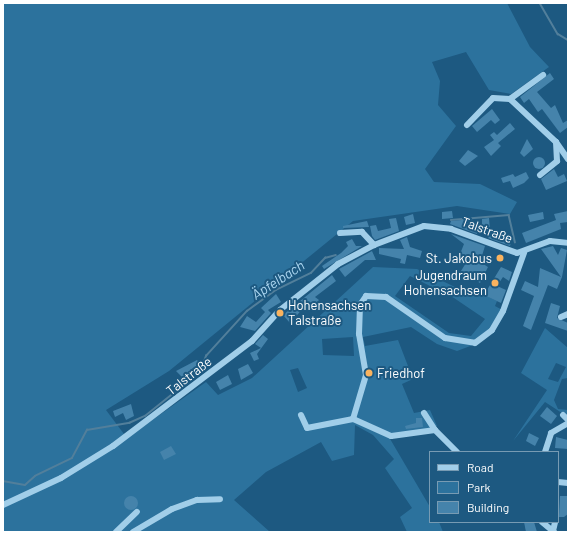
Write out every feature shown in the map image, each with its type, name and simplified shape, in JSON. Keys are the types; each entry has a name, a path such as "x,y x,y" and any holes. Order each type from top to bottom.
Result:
{"street":[{"path":"510,99 543,74"},
{"path":"467,126 492,98 510,99 556,142 568,159"},
{"path":"540,175 557,161 556,142"},
{"name":"Talstraße","path":"3,505 61,478 119,442 252,341 280,310 338,264 374,245 424,226 441,226 524,253 550,241 568,243"},
{"path":"340,233 362,232 374,245"},
{"path":"353,419 366,375 358,320 363,299 371,295 386,297 445,338 475,343 492,330 503,311 524,253"},
{"path":"561,317 568,314"},
{"path":"424,413 435,430 456,451"},
{"path":"301,415 307,428 353,419 391,436 435,430"},
{"path":"545,451 551,433 566,419"},
{"path":"133,532 172,509 197,500 220,499"},
{"path":"116,532 137,512"},
{"path":"543,523 554,531"}],"green space":[{"path":"3,3 507,3 530,47 549,67 511,94 489,90 466,52 432,62 440,81 438,105 456,126 425,169 434,182 480,184 517,202 510,214 457,206 353,221 169,371 106,410 127,438 206,382 218,395 252,378 373,267 417,269 472,295 475,290 497,301 495,306 506,312 494,332 473,345 457,351 437,344 411,327 363,337 365,346 398,340 413,379 402,384 414,413 430,410 437,426 404,435 386,432 429,505 429,523 439,523 443,532 407,532 400,517 412,508 385,468 394,459 373,435 355,425 354,455 332,461 321,442 266,472 234,500 270,532 3,532","holes":["410,276 454,298 485,319 471,336 449,333 395,296","353,337 354,356 323,355 322,339","298,368 307,388 298,392 290,370"]},
{"path":"545,328 568,348 568,378 562,379 554,400 558,409 568,410 568,417 545,402 513,441 547,390 521,373","holes":["556,363 566,367 558,382 548,379"]}],"building":[{"path":"550,73 554,79 537,92 551,108 555,105 563,123 568,120 568,127 560,133 542,109 538,112 529,99 524,103 520,97"},
{"path":"492,109 500,120 495,124 491,120 477,132 472,126"},
{"path":"510,123 515,129 498,143 501,146 491,156 484,147 494,140 490,135 494,132 497,135"},
{"path":"527,139 533,149 524,157 520,153"},
{"path":"468,150 478,156 465,166 459,161"},
{"path":"539,157 543,159 545,163 543,167 539,169 535,167 533,163 535,159"},
{"path":"554,169 558,177 564,174 567,181 546,190 541,179"},
{"path":"526,172 529,178 524,183 513,188 510,181 503,183 501,178 513,174 515,177"},
{"path":"452,211 453,218 442,219 442,212"},
{"path":"568,211 568,222 560,223 561,229 526,243 522,233 556,220 554,214"},
{"path":"543,212 544,219 530,222 528,215"},
{"path":"413,214 415,223 406,225 404,217"},
{"path":"396,218 399,231 375,240 372,236 370,226 376,225 378,231 391,228 389,219"},
{"path":"489,218 490,230 482,230 482,219"},
{"path":"472,219 471,226 478,229 477,234 450,224 451,221"},
{"path":"367,221 369,227 343,228 343,226"},
{"path":"490,230 512,239 510,246 488,238"},
{"path":"451,234 485,246 480,262 488,267 480,283 461,271 469,258 460,254 464,244"},
{"path":"407,237 410,247 422,251 420,258 407,255 405,264 400,263 401,259 379,254 379,248 404,249 400,240"},
{"path":"352,239 356,246 362,246 324,269 322,266 341,253 348,246 346,242"},
{"path":"553,246 558,255 561,248 567,250 562,277 557,289 548,285 531,330 523,326 534,296 521,290 525,281 538,287 540,268 561,277 541,249"},
{"path":"372,251 376,260 365,260 345,277 339,269"},
{"path":"501,267 512,272 509,281 503,277 497,286 506,290 501,303 484,295"},
{"path":"332,275 336,281 315,297 319,300 310,309 306,305 290,323 283,315"},
{"path":"276,294 281,302 268,310 271,313 255,331 240,327 247,316 256,322 265,312 261,308"},
{"path":"551,303 560,306 557,318 568,323 568,331 545,323"},
{"path":"263,335 268,339 257,354 259,359 254,361 250,353 261,348 255,344"},
{"path":"197,360 200,364 190,370 196,376 188,383 176,371"},
{"path":"248,364 253,373 241,380 238,369"},
{"path":"228,375 232,384 220,390 216,382"},
{"path":"131,404 134,416 126,420 123,413 115,417 113,411"},
{"path":"547,407 557,416 551,424 540,416"},
{"path":"416,418 422,418 423,427 406,429 405,426 416,423"},
{"path":"529,433 539,438 535,446 526,441"},
{"path":"556,437 568,440 568,449 555,448"},
{"path":"171,446 176,454 164,460 160,452"},
{"path":"128,496 134,496 138,500 138,506 134,510 128,510 124,506 124,500"},
{"path":"560,496 568,496 568,514 564,517 559,517"},
{"path":"524,523 534,523 537,532 526,532"}],"waterway":[{"path":"540,3 558,34 568,40"},
{"name":"Äpfelbach","path":"451,220 509,215 515,242"},
{"name":"Äpfelbach","path":"203,364 206,356 247,311 276,290 311,273 325,258 336,255"},
{"name":"Äpfelbach","path":"3,481 25,485 35,476 72,458 87,430 129,423 145,416 185,384"}],"place":[{"name":"St. Jakobus","path":"500,258"},
{"name":"Jugendraum Hohensachsen","path":"495,283"},
{"name":"Hohensachsen Talstraße","path":"280,313"},
{"name":"Friedhof","path":"369,373"}]}
